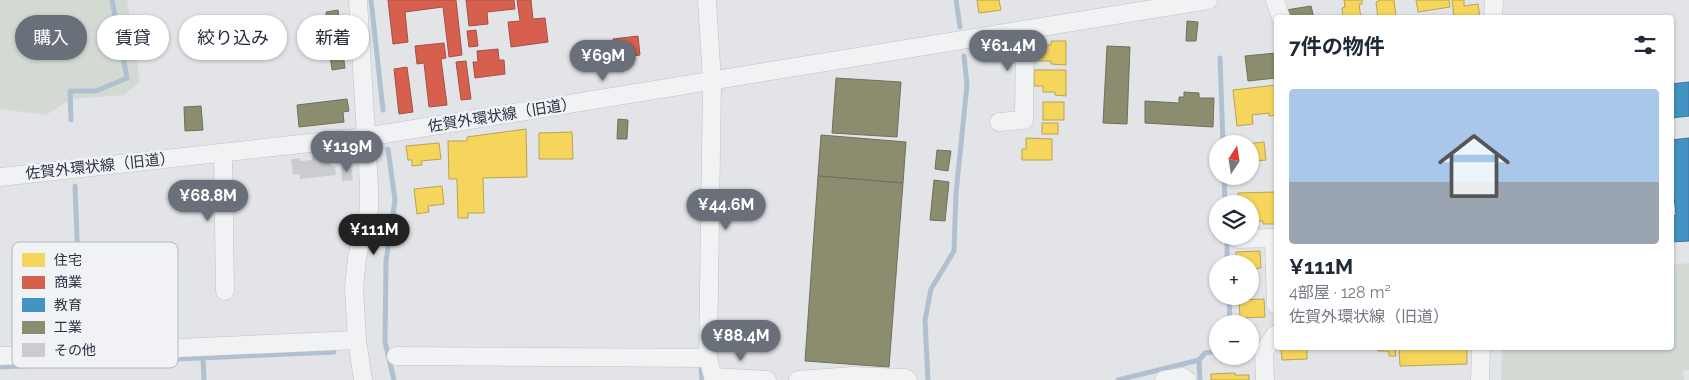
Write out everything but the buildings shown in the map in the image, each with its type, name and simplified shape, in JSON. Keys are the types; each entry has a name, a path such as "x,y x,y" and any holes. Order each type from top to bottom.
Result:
{"street":[{"path":"358,0 369,185 368,210 357,258 354,288 356,340 363,380"},
{"path":"707,0 712,81 708,358 713,379 768,380"},
{"name":"佐賀外環状線（旧道）","path":"0,177 365,137 1208,0"},
{"path":"1275,0 1280,15"},
{"path":"1493,15 1494,0"},
{"path":"999,122 1024,120 1025,30"},
{"path":"223,152 225,290"},
{"path":"1259,238 1274,238"},
{"path":"1265,380 1264,351 1274,337"},
{"path":"178,348 356,340"},
{"path":"1480,350 1480,380"},
{"path":"396,356 708,358"},
{"path":"798,380 853,376 905,378 908,380"},
{"path":"1164,380 1182,377 1187,380"}],"shaded area":[{"path":"0,0 127,0 129,15 97,15 97,60 137,60 140,82 124,95 71,99 46,115 0,109"},
{"path":"1689,263 1689,370 1683,370 1684,380 1501,380 1502,350 1674,350 1674,265"}],"waterway":[{"path":"71,120 70,91 96,91 127,78 112,0"},
{"path":"371,0 383,110"},
{"path":"956,0 960,27"},
{"path":"928,380 925,320 931,289 954,251 956,193 967,85 964,56"},
{"path":"1220,58 1223,135"},
{"path":"388,149 395,200 386,261 385,342 394,380"},
{"path":"1224,185 1225,195"},
{"path":"75,186 77,242"},
{"path":"1227,245 1227,255"},
{"path":"1229,305 1230,315"},
{"path":"178,359 334,352"},
{"path":"1199,360 1205,353 1209,352"},
{"path":"203,359 204,380"},
{"path":"1118,380 1199,360 1200,380"},
{"path":"0,367 12,366"},
{"path":"701,370 702,380"}]}
